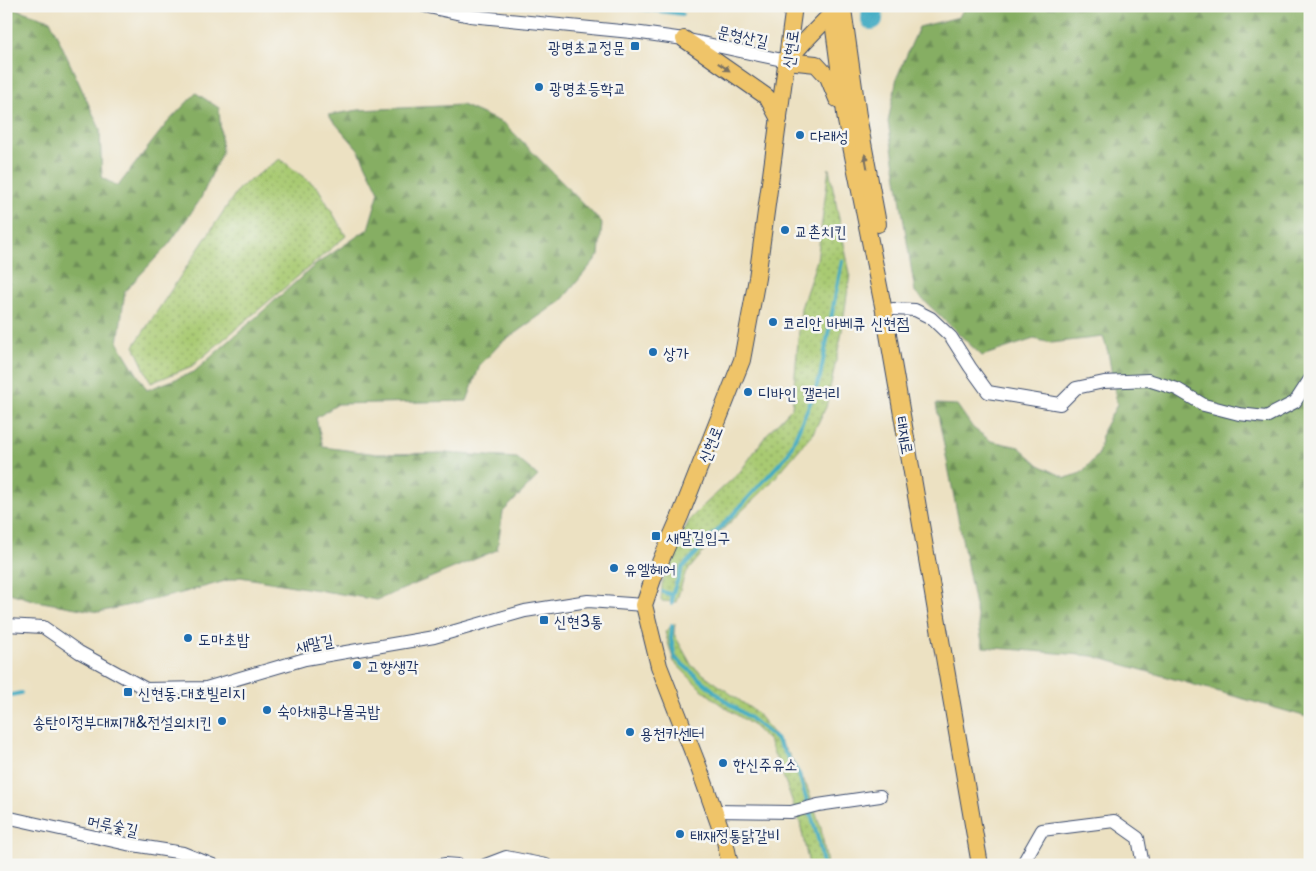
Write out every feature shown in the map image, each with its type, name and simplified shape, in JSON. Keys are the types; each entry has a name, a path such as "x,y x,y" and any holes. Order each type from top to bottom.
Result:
{"main road":[{"name":"신현로","path":"644,605 742,360 757,278 794,6"},
{"path":"788,61 837,9"},
{"name":"태재로","path":"837,9 846,121 884,311 980,865"},
{"name":"태재로","path":"837,9 893,309 988,865"},
{"path":"684,39 767,97 779,119"},
{"path":"788,61 816,64 828,76 846,121"},
{"path":"644,605 659,666 725,841 730,865"}],"street":[{"name":"문형산길","path":"424,6 470,16 684,39 788,61"},
{"path":"893,309 915,310 930,318 951,337 988,392 1022,398 1060,404 1076,388 1104,382 1148,380 1177,389 1204,405 1239,414 1266,417 1295,402 1310,379"},
{"name":"새말길","path":"6,625 43,627 79,652 146,689 206,688 305,659 434,637 525,611 588,601 644,605"},
{"path":"714,811 791,812 818,805 880,796"},
{"name":"머루숯길","path":"6,817 127,844 182,853 213,865"},
{"path":"1022,865 1042,830 1114,821 1138,838 1143,865"},
{"path":"485,865 506,857 546,865"},
{"path":"441,865 458,865"}],"green space":[{"path":"6,6 50,20 100,129 102,178 118,186 167,123 196,93 219,108 222,152 200,200 169,244 125,291 118,343 147,390 194,372 315,265 368,229 379,192 358,149 328,115 359,110 462,105 505,124 602,223 599,255 562,300 501,343 480,365 467,401 338,404 316,418 323,447 377,454 446,453 517,458 538,476 503,512 497,550 377,600 240,577 178,594 99,612 36,601 6,592"},
{"path":"965,6 1310,6 1310,332 1307,345 1310,345 1310,719 1093,656 983,647 936,404 957,405 973,428 991,441 1019,447 1039,465 1066,478 1081,473 1098,455 1103,430 1117,405 1108,352 1103,337 1051,343 1034,339 982,356 915,292 888,122 897,77 919,27 959,17"},
{"path":"280,159 318,188 346,236 192,366 151,383 134,346 239,188"},
{"path":"829,168 850,274 841,337 826,407 813,433 768,486 721,531 685,574 676,602 661,601 662,583 690,519 740,472 767,434 792,408 801,308 817,260"},
{"path":"675,623 674,634 692,666 757,713 788,753 807,787 821,828 827,865 809,865 800,823 769,741 751,724 720,704 698,686 674,662 665,632"}],"waterway":[{"path":"620,6 682,14"},
{"path":"872,19 873,6"},
{"path":"672,604 672,595 682,568 788,454 820,377 842,261"},
{"path":"663,592 672,595"},
{"path":"672,626 671,639 675,658 728,703 776,739 799,774 819,842 823,865"},
{"path":"6,696 21,693"}],"place":[{"name":"광명초교정문","path":"635,46"},
{"name":"광명초등학교","path":"539,87"},
{"name":"다래성","path":"800,135"},
{"name":"교촌치킨","path":"785,230"},
{"name":"코리안 바베큐 신현점","path":"773,322"},
{"name":"상가","path":"653,352"},
{"name":"디바인 갤러리","path":"748,392"},
{"name":"새말길입구","path":"656,536"},
{"name":"유엘헤어","path":"614,568"},
{"name":"신현3통","path":"544,620"},
{"name":"도마초밥","path":"188,638"},
{"name":"고향생각","path":"357,665"},
{"name":"신현동.대호빌리지","path":"128,692"},
{"name":"숙아채콩나물국밥","path":"267,710"},
{"name":"송탄이정부대찌개&전설의치킨","path":"222,721"},
{"name":"용천카센터","path":"630,732"},
{"name":"한신주유소","path":"723,763"},
{"name":"태재정통닭갈비","path":"680,834"}]}
